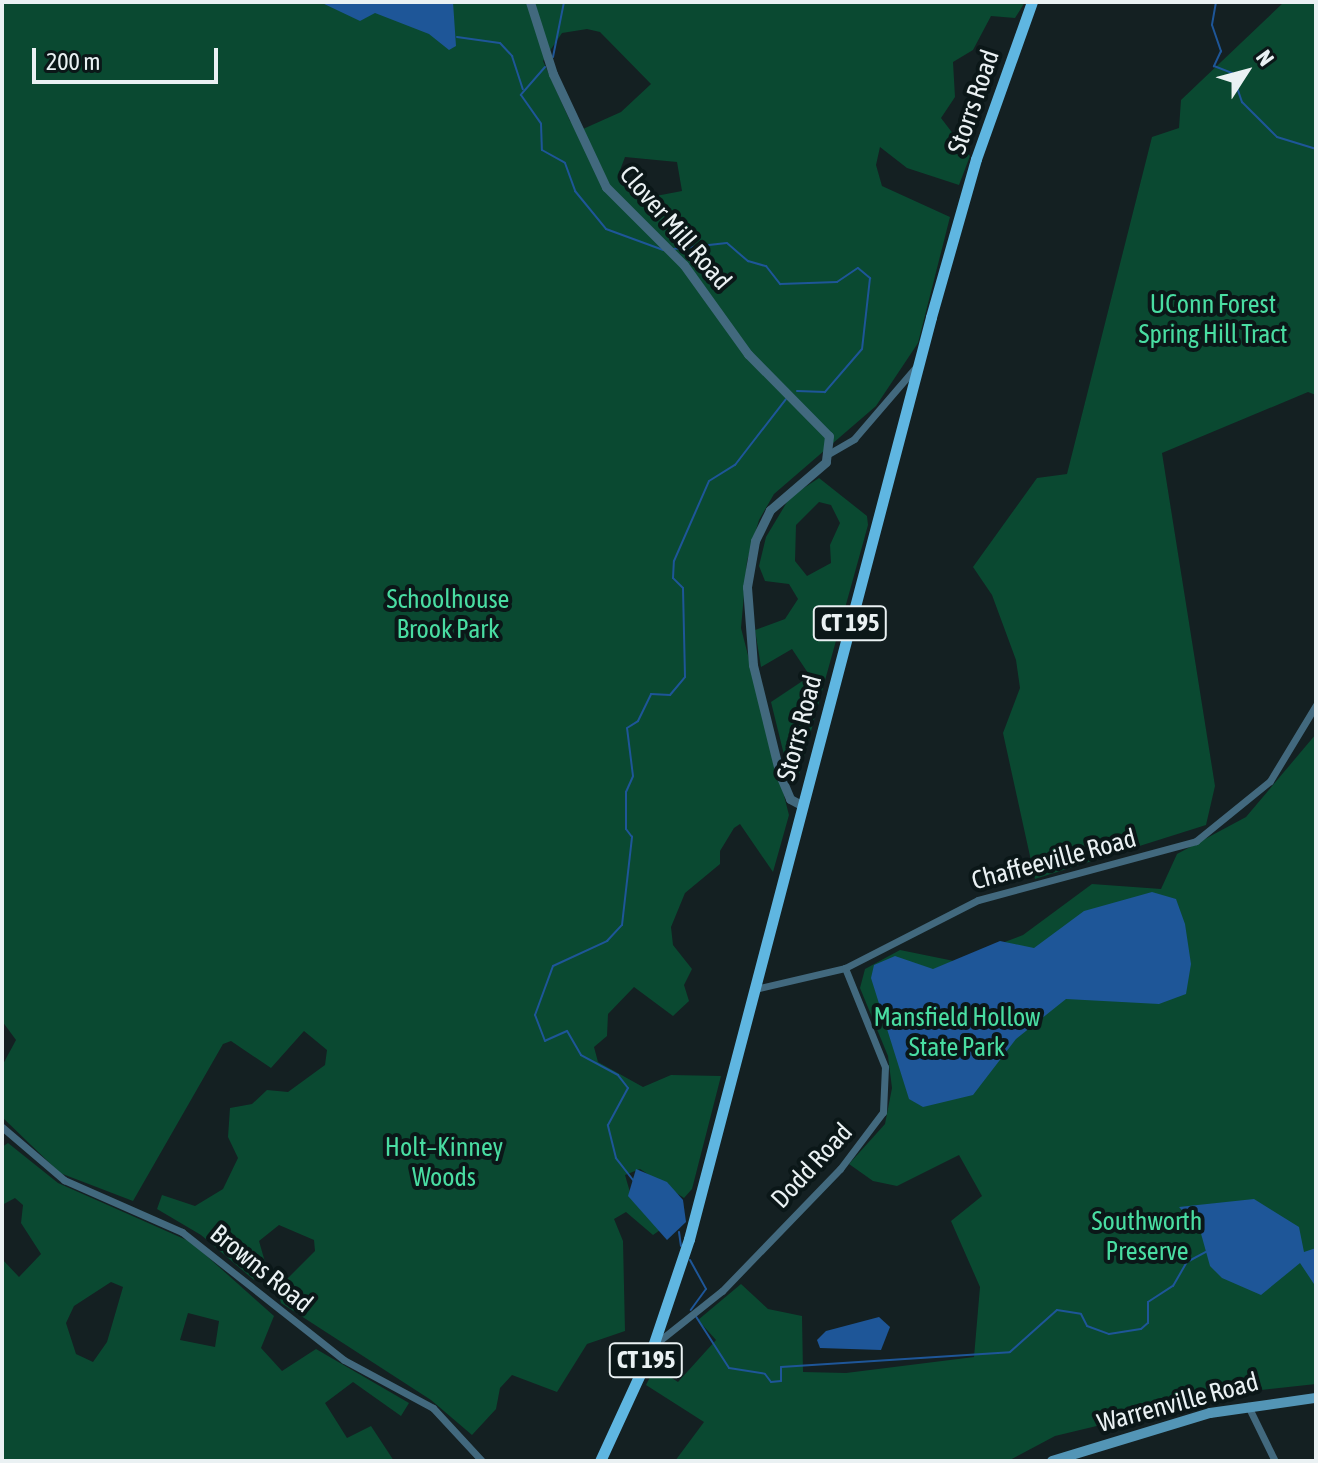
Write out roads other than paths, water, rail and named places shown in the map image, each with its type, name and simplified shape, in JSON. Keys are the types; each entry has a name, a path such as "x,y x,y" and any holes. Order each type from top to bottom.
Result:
{"main road":[{"name":"Storrs Road","path":"600,1461 653,1346 685,1252 917,366 976,159 1032,2"},
{"name":"Warrenville Road","path":"1052,1461 1247,1404 1316,1398"}],"street":[{"name":"Clover Mill Road","path":"530,2 553,74 606,187 671,251 748,354 826,430 830,453"},
{"path":"803,806 790,799 780,775 753,665 747,587 755,541 770,510 830,453 854,439 917,366"},
{"name":"Chaffeeville Road","path":"755,989 845,968 978,900 1196,841 1270,781 1316,705"},
{"name":"Dodd Road","path":"653,1346 693,1316 840,1169 883,1112 885,1067 845,968"},
{"name":"Browns Road","path":"2,1127 64,1180 182,1232 344,1360 433,1408 482,1461"},
{"path":"1247,1404 1275,1461"}],"water":[{"path":"320,2 453,2 456,46 449,50 429,34 375,13 360,21"},
{"path":"1152,892 1176,899 1185,924 1191,964 1186,994 1159,1004 1066,999 1016,1039 973,1095 923,1107 909,1099 871,978 874,965 895,956 933,969 1000,941 1034,948 1084,911"},
{"path":"636,1169 667,1182 683,1200 686,1222 667,1240 628,1196"},
{"path":"1254,1199 1299,1227 1304,1252 1316,1248 1316,1287 1300,1263 1261,1295 1222,1278 1210,1266 1200,1230 1179,1207"},
{"path":"879,1317 890,1327 881,1350 820,1348 817,1340 826,1331"}],"waterway":[{"path":"553,57 564,2"},
{"path":"1216,2 1212,25 1221,51 1214,66 1232,73 1242,102 1277,137 1316,149"},
{"path":"457,37 500,43 512,56 523,89"},
{"path":"545,67 521,95 541,124 542,150 565,163 575,191 606,229 663,250"},
{"path":"673,249 727,243 748,261 766,266 780,284 837,282 858,268 870,278 862,349 825,392 797,391"},
{"path":"633,1180 616,1158 608,1125 628,1088 618,1075 581,1055 567,1031 545,1041 535,1015 553,966 607,941 622,925 632,837 626,829 626,792 633,776 627,728 638,721 651,694 670,695 685,677 683,588 673,578 674,561 709,481 735,465 786,399"},
{"path":"679,1232 681,1246"},
{"path":"695,1315 729,1368 765,1374 771,1382 781,1381 781,1367 1010,1352 1057,1310 1081,1314 1087,1326 1109,1334 1141,1329 1148,1323 1148,1302 1173,1286 1187,1262 1208,1251"},
{"path":"690,1260 706,1289 691,1310"}],"park label":[{"name":"UConn Forest Spring Hill Tract","path":"1213,320"},
{"name":"Schoolhouse Brook Park","path":"448,615"},
{"name":"Mansfield Hollow State Park","path":"957,1033"},
{"name":"Holt–Kinney Woods","path":"444,1163"},
{"name":"Southworth Preserve","path":"1147,1237"}]}
